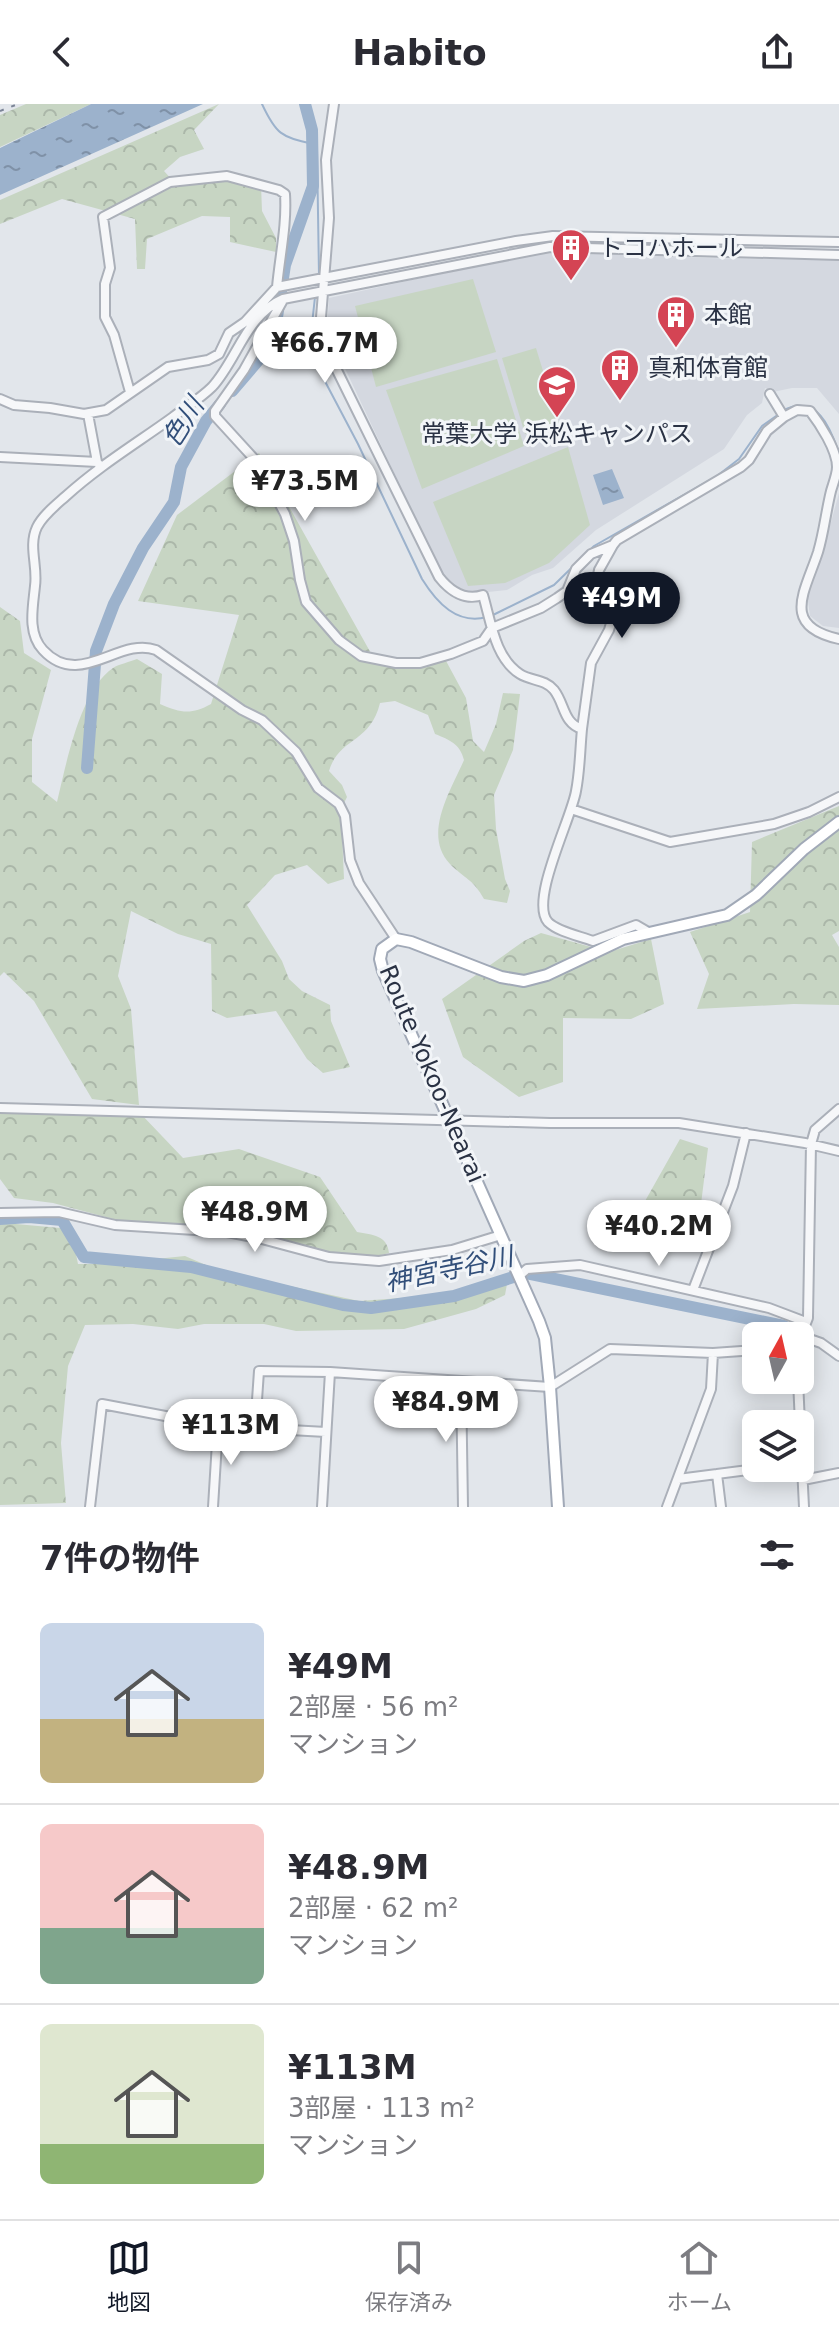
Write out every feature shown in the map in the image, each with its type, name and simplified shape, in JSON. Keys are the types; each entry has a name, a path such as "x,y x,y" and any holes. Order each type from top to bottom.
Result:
{"main road":[{"name":"Route Yokoo-Nearai","path":"558,1507 545,1338 451,1119 383,971 380,959 382,949 396,939 501,977 524,981 547,975 605,945 727,915 756,895 804,849 839,822"}],"street":[{"path":"334,104 326,160 329,218 320,330 331,361 439,577 456,592 474,598 483,595 496,641 513,668 524,676 549,685 557,693 564,715 582,729"},
{"path":"130,392 114,335 105,317 105,284 110,268 103,217 170,182 227,176 279,190 285,194 286,221 281,236 277,287"},
{"path":"0,399 14,405 88,414 106,410 168,367 208,360 219,354 229,333 245,322 277,287 324,278 553,236 839,242"},
{"path":"396,939 359,883 350,860 345,816 339,804 318,788 296,752 262,720 242,710 156,650 143,645 89,664 60,662 41,648 34,633 31,610 37,573 32,543 38,525 99,464 121,454 211,388 261,315 272,304 283,299 550,247 839,255"},
{"path":"283,299 244,370 214,413 221,425 257,462 285,514 294,541 306,602 330,631 354,652 396,663 420,663 483,641 491,624 541,608 567,591 576,569 591,554 613,545"},
{"path":"770,394 783,416"},
{"path":"648,932 636,925 593,941 548,923 544,915 547,874 576,792 591,663 612,620 597,580 613,545 741,467 767,431 783,416 804,409 810,411 820,425 837,466 836,487 802,593 801,608 804,620 811,629 839,639"},
{"path":"88,414 99,464"},
{"path":"0,457 99,464"},
{"path":"571,809 670,842 774,824 839,797"},
{"path":"0,1108 550,1123 663,1123 746,1133 839,1151"},
{"path":"519,1276 527,1269 580,1265 769,1308 806,1322 811,1144 815,1130 839,1109"},
{"path":"693,1290 733,1186 746,1133"},
{"path":"0,1213 59,1212 115,1225 227,1232 329,1257 379,1261 452,1250 501,1235"},
{"path":"814,1341 839,1356"},
{"path":"255,1429 259,1371 330,1372 550,1387 610,1349 713,1353 742,1351"},
{"path":"667,1507 711,1389 713,1353"},
{"path":"322,1507 330,1372"},
{"path":"461,1381 463,1507"},
{"path":"90,1507 102,1404 218,1426 326,1432"},
{"path":"213,1507 218,1426"},
{"path":"678,1479 742,1471"},
{"path":"814,1478 839,1473"},
{"path":"717,1474 721,1507"},
{"path":"803,1482 804,1507"}],"shaded area":[{"name":"常葉大学 浜松キャンパス","path":"578,250 704,258 839,260 839,414 817,388 773,392 765,388 762,403 747,415 724,449 596,530 553,568 532,575 507,590 469,594 442,575 327,330 329,298 522,256"},
{"path":"839,493 839,628 823,626 810,616 807,594 822,555"}],"green space":[{"path":"26,104 91,104 0,147 0,115"},
{"path":"219,104 194,130 204,149 180,157 164,171 174,182 230,177 261,185 262,211 276,238 276,252 230,242 230,217 202,216 147,239 145,269 137,269 135,219 62,199 0,224 0,200"},
{"path":"473,279 496,352 376,387 355,306"},
{"path":"536,348 559,423 525,434 502,358"},
{"path":"497,359 524,446 422,489 386,390"},
{"path":"568,447 590,525 549,563 505,583 468,586 433,502"},
{"path":"259,453 377,664 412,668 445,659 466,698 473,741 484,752 496,724 503,693 520,694 513,750 494,795 496,829 510,891 507,903 484,899 442,852 439,826 446,798 464,760 460,750 435,734 428,715 395,701 380,703 369,726 340,752 329,771 342,785 347,797 339,813 344,879 328,884 307,865 275,875 247,905 282,961 289,979 302,991 330,1005 331,1021 350,1067 323,1073 307,1059 276,1011 227,1018 212,1011 211,944 178,934 131,911 118,976 131,1009 139,1105 92,1099 34,1001 4,972 0,976 0,607 20,621 24,653 51,670 32,739 32,782 57,802 83,710 101,679 113,668 137,659 162,674 160,704 167,707 192,711 211,704 239,615 138,601 177,515"},
{"path":"839,806 839,931 832,935 839,947 839,1005 697,1009 709,974 690,932 750,912 752,842"},
{"path":"541,933 609,952 651,939 664,1004 631,1019 563,1018 563,1082 519,1097 463,1057 442,999 524,941"},
{"path":"0,1106 140,1113 183,1158 239,1149 320,1177 357,1232 382,1239 389,1253 369,1258 329,1253 232,1228 117,1220 53,1203 14,1198 0,1179"},
{"path":"680,1139 708,1148 700,1212 702,1233 687,1242 662,1238 640,1221 640,1210"},
{"path":"0,1225 71,1229 78,1264 185,1256 220,1271 359,1301 429,1296 507,1284 505,1295 476,1309 404,1329 296,1331 264,1324 204,1324 178,1329 133,1324 85,1325 68,1366 61,1443 66,1503 0,1505"}],"water":[{"path":"91,104 203,104 0,195 0,148"},
{"path":"612,469 624,498 603,505 593,475"}],"waterway":[{"path":"262,104 281,133 313,144 317,150 319,275"},
{"name":"色川","path":"232,391 273,343 285,265 313,186 312,130 305,104"},
{"path":"315,297 311,333 319,370 422,579 441,604 457,615 476,619 487,617"},
{"name":"色川","path":"87,768 96,651 114,604 143,548 174,502 181,467 206,421 220,404"},
{"path":"784,410 795,406 814,410 826,424 839,453"},
{"path":"493,615 554,585 594,546 717,476 739,459 762,426 779,414"},
{"name":"神宮寺谷川","path":"0,1219 29,1217 62,1220 84,1257 191,1267 343,1305 371,1308 454,1296 526,1273 765,1322"}],"railway":[{"path":"0,111 18,104"}],"place":[{"name":"トコハホール","path":"571,282"},
{"name":"本館","path":"676,349"},
{"name":"真和体育館","path":"620,402"},
{"name":"常葉大学 浜松キャンパス","path":"557,419"}]}
